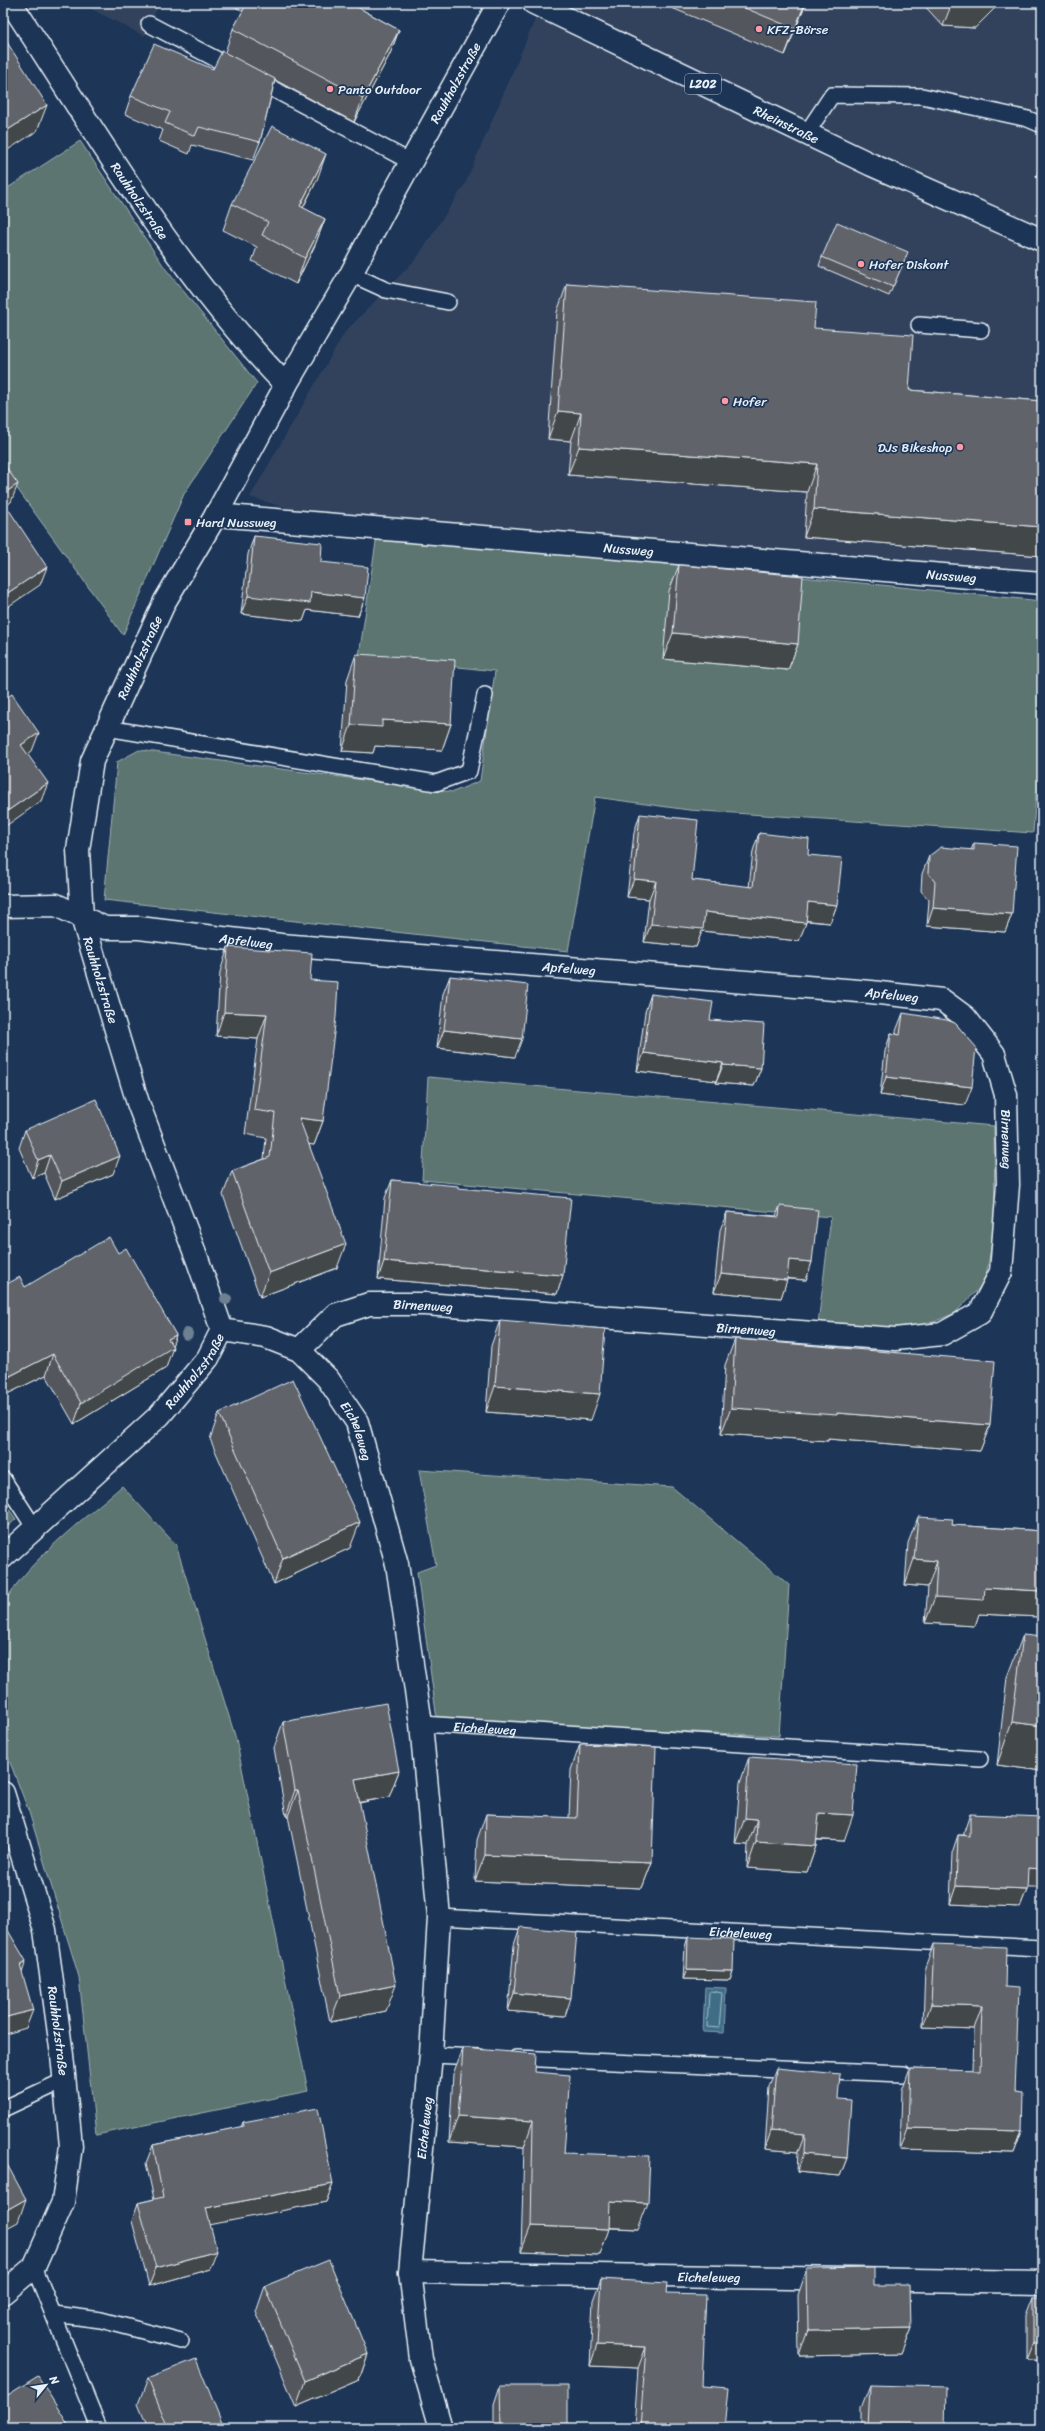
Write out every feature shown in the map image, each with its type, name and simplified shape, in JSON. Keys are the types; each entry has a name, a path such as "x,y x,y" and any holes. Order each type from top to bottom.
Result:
{"street":[{"name":"Rauhholzstraße","path":"11,3 148,216 196,279 267,365 286,385"},
{"name":"Rauhholzstraße","path":"3,1557 34,1527 160,1415 208,1358 222,1330 198,1261 138,1103 82,917 78,850 92,761 165,601 216,515 286,385 351,274 499,3"},
{"name":"Rheinstraße","path":"534,3 872,165 1042,240"},
{"name":"Nussweg","path":"216,515 1042,583"},
{"name":"Apfelweg","path":"3,906 56,905 105,928 139,928 281,945 863,991 942,1000 966,1017 994,1054 1006,1095"},
{"name":"Birnenweg","path":"299,1350 335,1315 369,1304 425,1304 895,1340 942,1334 980,1313 1001,1272 1008,1185 1006,1095"},
{"name":"Eicheleweg","path":"222,1330 266,1337 299,1350 328,1378 357,1422 397,1564 421,1724 439,1917 431,2055 410,2272 421,2359 441,2428"},
{"name":"Rauhholzstraße","path":"3,1794 45,1930 65,2080 71,2146 63,2202 34,2267 3,2293"},
{"name":"Eicheleweg","path":"410,2272 1042,2282"}],"lane":[{"path":"149,24 411,162"},
{"path":"806,134 832,95 922,96 1028,119 1042,125"},
{"path":"351,274 386,290 448,302"},
{"path":"919,325 981,330"},
{"path":"107,728 436,783 469,771 485,695"},
{"path":"3,1479 34,1527"},
{"name":"Eicheleweg","path":"421,1724 980,1759"},
{"name":"Eicheleweg","path":"439,1917 1042,1948"},
{"path":"431,2055 904,2074"},
{"path":"3,2109 65,2080"},
{"path":"34,2267 99,2428"},
{"path":"54,2314 101,2320 181,2341"}],"shaded area":[{"path":"80,3 160,3 144,36"},
{"path":"542,3 1037,3 1040,53 1042,54 1042,595 377,535 250,497 345,332 417,258 465,184"}],"green space":[{"path":"80,141 165,268 257,383 184,494 123,635 3,469 3,191"},
{"path":"377,535 1042,601 1042,793 1036,792 1033,833 689,810 595,797 568,951 104,900 117,762 139,750 453,792 480,781 495,671 359,656"},
{"path":"428,1077 994,1126 995,1226 985,1282 955,1313 917,1329 818,1324 831,1217 422,1180"},
{"path":"419,1470 672,1487 789,1585 779,1736 437,1720 417,1572 436,1565"},
{"path":"122,1486 176,1545 236,1739 308,2091 96,2135 79,1977 29,1812 3,1744 3,1605 13,1589 41,1557"},
{"path":"3,1501 16,1519 3,1531"}],"water":[{"path":"705,1987 726,1988 724,2033 703,2032"}],"building":[{"name":"Panto Outdoor","path":"247,3 350,3 399,30 363,98 233,29"},
{"path":"733,3 805,3 795,29"},
{"path":"3,36 47,105 3,133"},
{"path":"154,44 213,69 222,51 275,79 260,142 199,127 195,136 165,123 170,112 131,96"},
{"path":"272,126 326,154 300,206 325,219 305,258 262,235 268,222 232,204"},
{"name":"Hofer Diskont","path":"837,222 908,252 893,287 822,257"},
{"name":"Hofer","path":"567,284 816,302 814,328 913,335 909,390 1042,401 1042,527 814,509 817,464 579,447 581,413 558,411"},
{"path":"3,463 18,484 3,494"},
{"path":"5,504 47,567 3,596 3,505"},
{"path":"254,536 322,543 321,562 368,567 365,598 311,592 310,603 248,596"},
{"path":"679,565 803,576 798,644 673,633"},
{"path":"356,654 455,660 451,724 382,720 382,727 351,725"},
{"path":"12,694 39,733 21,745 48,783 3,814 3,700"},
{"path":"640,814 698,820 692,880 753,887 759,833 809,839 808,855 842,858 837,905 808,902 806,923 705,912 703,929 651,924 656,881 634,879"},
{"path":"974,843 1017,846 1012,914 933,908 935,882 928,873 929,856 941,847 974,850"},
{"path":"228,947 312,953 310,980 338,982 336,1017 323,1121 299,1118 346,1244 269,1273 232,1171 270,1157 275,1113 254,1110 267,1014 224,1012"},
{"path":"450,976 528,985 522,1039 444,1030"},
{"path":"651,994 713,1002 710,1020 764,1024 761,1068 723,1065 723,1063 644,1053"},
{"path":"903,1013 947,1020 955,1023 976,1047 972,1087 886,1077 891,1033 900,1035"},
{"path":"96,1099 120,1156 62,1181 50,1155 38,1160 25,1130"},
{"path":"392,1180 458,1186 458,1188 571,1198 563,1275 384,1261"},
{"path":"780,1206 818,1210 812,1262 789,1260 787,1280 721,1274 727,1212 779,1217"},
{"path":"109,1237 118,1253 126,1248 176,1335 168,1339 173,1347 81,1403 53,1354 10,1376 3,1361 3,1286 20,1277 25,1287"},
{"path":"500,1320 605,1329 600,1394 495,1386"},
{"path":"735,1339 995,1361 990,1425 837,1413 837,1415 731,1408"},
{"path":"293,1379 360,1522 283,1558 219,1413"},
{"path":"918,1517 953,1519 952,1525 1042,1531 1042,1591 985,1588 984,1600 935,1597 937,1561 914,1559"},
{"path":"1023,1635 1042,1637 1042,1726 1012,1722"},
{"path":"386,1703 399,1771 355,1779 396,1985 340,1996 298,1790 295,1790 283,1722"},
{"path":"580,1744 656,1747 652,1862 485,1855 486,1814 577,1818"},
{"path":"749,1757 857,1764 853,1815 819,1813 816,1846 756,1842 757,1819 745,1818"},
{"path":"970,1814 1042,1817 1042,1869 1028,1868 1027,1889 956,1886 958,1835 970,1836"},
{"path":"3,1922 26,1961 20,1965 33,2010 3,2018"},
{"path":"520,1927 577,1932 571,1998 514,1993"},
{"path":"688,1937 734,1939 733,1971 687,1970"},
{"path":"934,1944 1006,1947 1005,1987 1019,1988 1015,2092 1023,2093 1022,2131 908,2128 910,2068 980,2070 982,2006 931,2004"},
{"path":"463,2048 536,2054 535,2072 570,2075 564,2153 650,2156 648,2203 610,2201 609,2229 531,2226 533,2121 458,2116"},
{"path":"776,2068 840,2074 838,2099 851,2100 847,2158 804,2154 805,2134 771,2131"},
{"path":"318,2108 333,2184 206,2208 217,2251 156,2268 138,2203 163,2197 153,2145 244,2126 243,2122"},
{"path":"3,2157 26,2199 3,2212"},
{"path":"329,2260 368,2354 305,2381 265,2286"},
{"path":"874,2268 874,2285 910,2285 911,2328 808,2330 807,2269"},
{"path":"601,2279 667,2283 666,2294 706,2295 702,2386 729,2388 725,2428 640,2428 646,2347 597,2345"},
{"path":"1034,2296 1042,2296 1042,2342 1034,2342"},
{"path":"196,2359 224,2428 168,2428 148,2378"},
{"path":"38,2376 70,2428 3,2428 3,2398"},
{"path":"870,2385 946,2387 945,2428 868,2428"},
{"path":"500,2386 568,2386 568,2428 501,2428"}],"place":[{"name":"KFZ-Börse","path":"759,29"},
{"name":"Panto Outdoor","path":"330,89"},
{"name":"Hofer Diskont","path":"861,264"},
{"name":"Hofer","path":"725,401"},
{"name":"DJs Bikeshop","path":"960,447"},
{"name":"Hard Nussweg","path":"188,522"}]}
